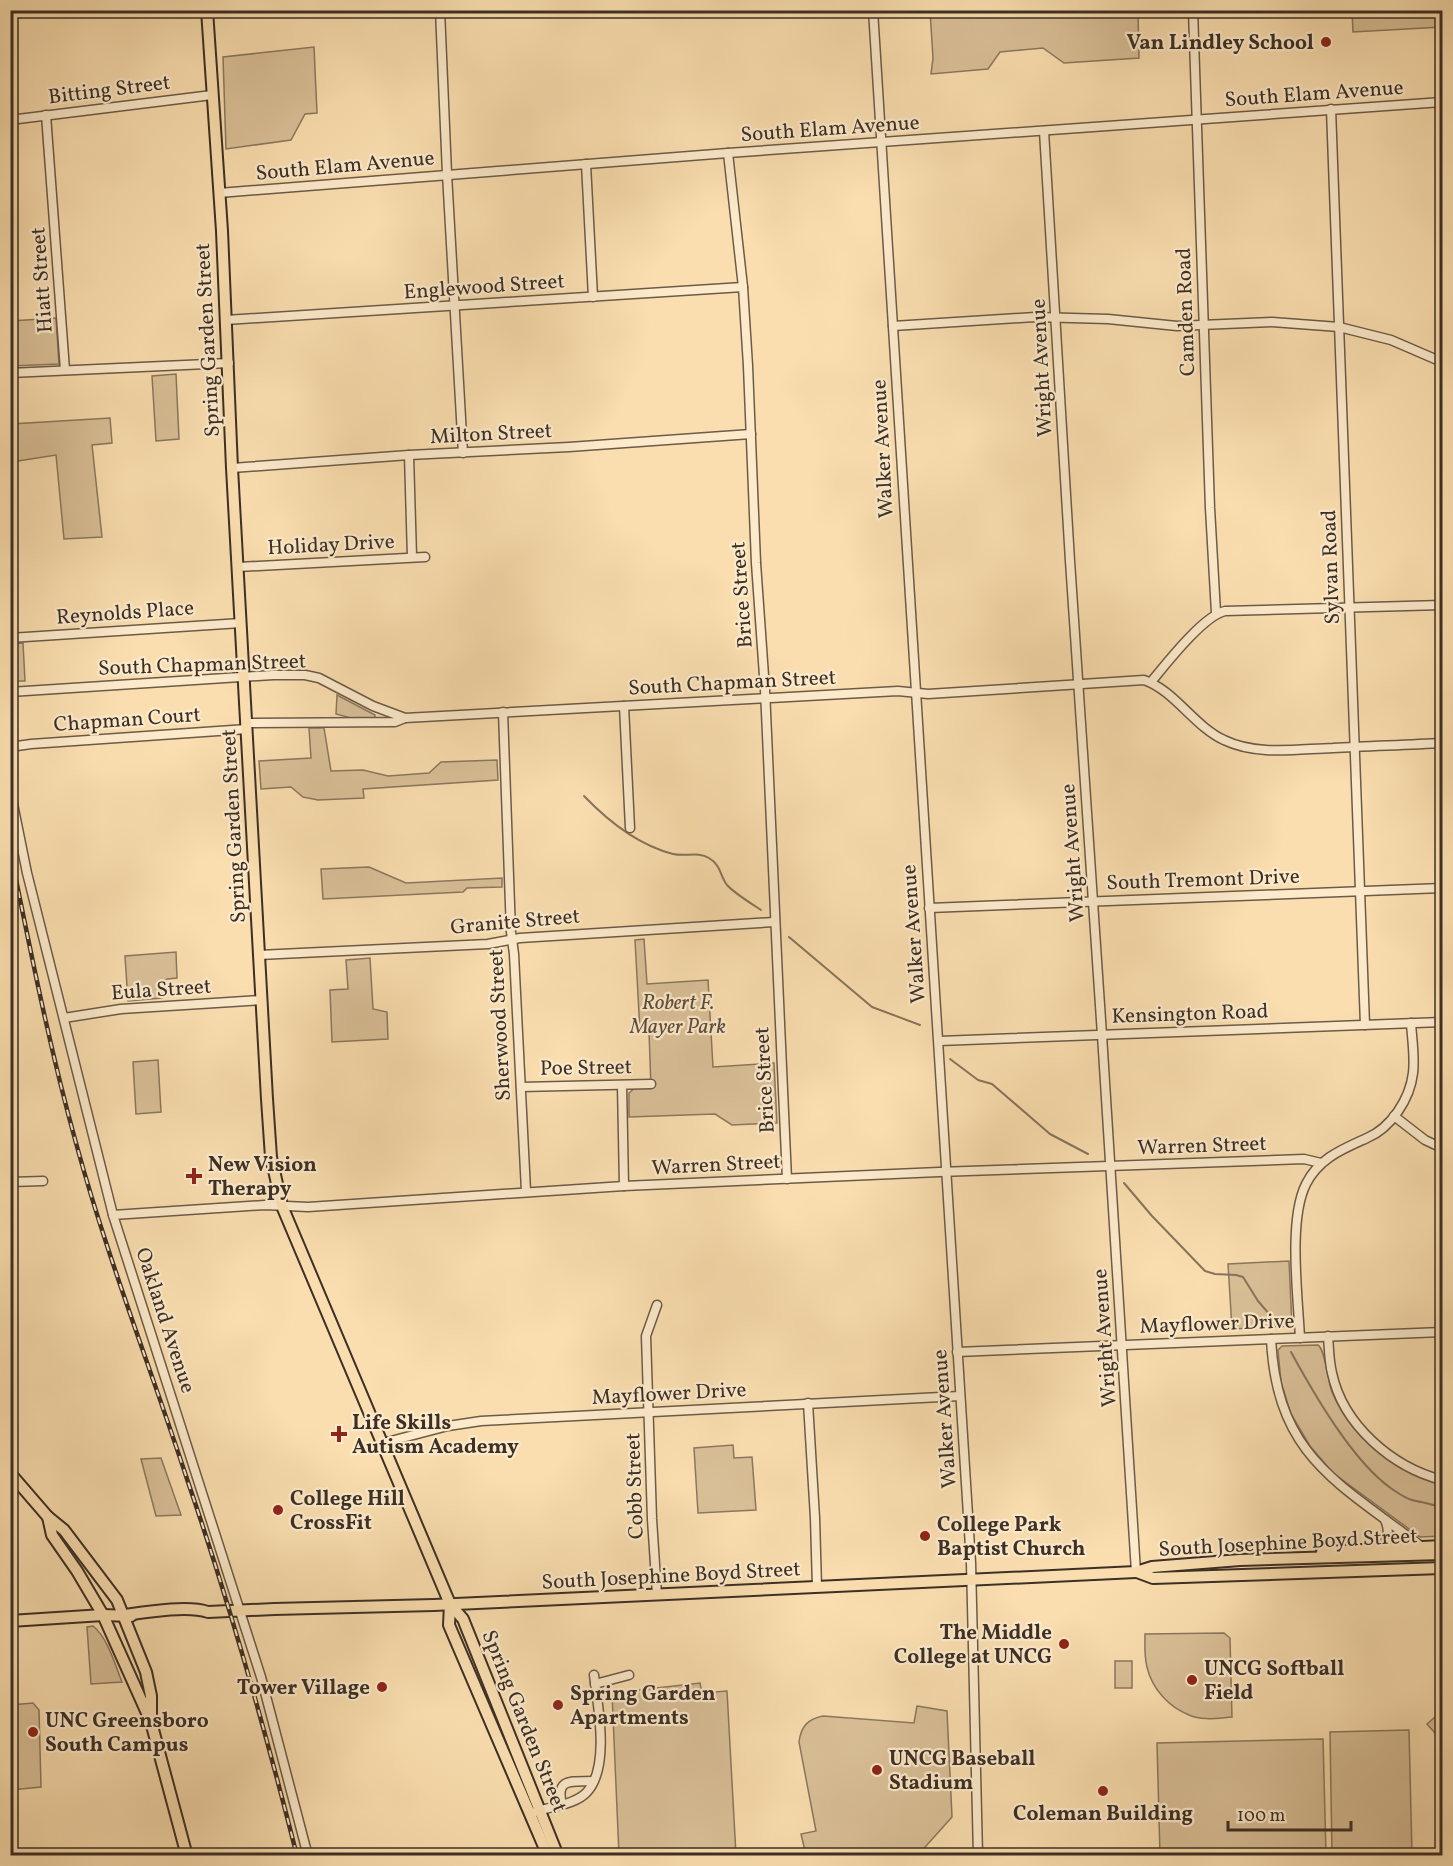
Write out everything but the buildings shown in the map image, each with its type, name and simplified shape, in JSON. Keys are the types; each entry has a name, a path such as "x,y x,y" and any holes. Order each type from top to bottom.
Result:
{"main road":[{"name":"Spring Garden Street","path":"207,10 229,363 232,468 271,1157 282,1206 450,1604 449,1625 558,1856"},
{"path":"10,1473 78,1547 117,1600 125,1615 146,1672 151,1696 152,1722 188,1856"},
{"path":"48,1517 52,1536 77,1571 103,1615 152,1722"},
{"path":"1292,1558 1322,1552 1443,1546"},
{"name":"South Josephine Boyd Street","path":"10,1621 103,1615 158,1618 201,1616 208,1612 657,1595 1136,1572 1152,1567 1292,1558 1324,1559 1443,1554"},
{"name":"South Josephine Boyd Street","path":"1136,1572 1152,1578 1443,1568"},
{"name":"Spring Garden Street","path":"536,1812 548,1856"}],"street":[{"path":"440,10 447,174 464,453"},
{"name":"Walker Avenue","path":"873,10 972,1579 978,1856"},
{"name":"Camden Road","path":"1193,10 1210,508 1216,613"},
{"name":"Bitting Street","path":"10,120 212,94"},
{"name":"South Elam Avenue","path":"219,193 1196,118 1443,102"},
{"name":"Sylvan Road","path":"1331,109 1365,1024"},
{"name":"Hiatt Street","path":"46,115 65,370"},
{"name":"Wright Avenue","path":"1044,131 1136,1572"},
{"name":"Brice Street","path":"728,153 743,287 787,1179"},
{"path":"586,164 592,297"},
{"name":"Englewood Street","path":"226,320 743,287"},
{"path":"893,326 1035,317 1091,318 1178,326 1272,322 1339,327 1391,340 1443,362"},
{"path":"10,373 229,363"},
{"name":"Milton Street","path":"232,468 751,434"},
{"path":"409,455 412,557"},
{"name":"Holiday Drive","path":"238,567 425,557"},
{"path":"1443,605 1216,613 1202,625 1151,682 1224,740 1258,750 1443,743"},
{"name":"Reynolds Place","path":"10,638 241,623"},
{"name":"South Chapman Street","path":"10,692 294,674 319,678 374,706 405,718 898,691 916,694 1144,680 1151,682"},
{"path":"624,706 630,828"},
{"name":"Sherwood Street","path":"503,712 526,1191"},
{"name":"Chapman Court","path":"10,747 247,726 395,722 405,718"},
{"name":"Oakland Avenue","path":"10,789 27,873 113,1215 241,1611 261,1677 308,1856"},
{"name":"South Tremont Drive","path":"929,908 1443,888"},
{"name":"Granite Street","path":"259,955 488,944 660,928 774,922"},
{"name":"Eula Street","path":"64,1018 121,1009 262,1000"},
{"name":"Kensington Road","path":"939,1041 1443,1022"},
{"path":"1300,1338 1296,1221 1300,1201 1307,1182 1322,1163 1341,1150 1380,1131 1404,1102 1412,1078 1411,1023"},
{"name":"Poe Street","path":"521,1087 651,1084"},
{"path":"622,1085 624,1186"},
{"path":"1394,1116 1425,1140 1443,1148"},
{"name":"Warren Street","path":"113,1215 265,1205 308,1207 526,1191 947,1171 1304,1159 1322,1163"},
{"path":"10,1182 43,1181"},
{"name":"Cobb Street","path":"657,1305 646,1336 657,1595"},
{"name":"Mayflower Drive","path":"957,1352 1443,1332"},
{"path":"1328,1336 1330,1367 1336,1388 1360,1428 1389,1455 1423,1474 1443,1480"},
{"path":"1271,1339 1276,1384 1284,1411 1304,1447 1325,1472 1422,1547"},
{"name":"Mayflower Drive","path":"383,1443 448,1426 481,1421 960,1396"},
{"path":"808,1403 817,1587"},
{"path":"1381,1549 1388,1537 1388,1526 1385,1520"},
{"path":"536,1812 577,1799 586,1793 597,1769 601,1742 594,1679 629,1675"},
{"path":"562,1804 559,1791 563,1785 568,1782 593,1781"}],"green space":[{"path":"930,11 1138,11 1139,58 1064,63 1043,48 1000,52 988,69 931,74 933,58"},
{"path":"1352,11 1442,11 1442,27 1353,32"},
{"path":"314,47 317,113 305,114 291,140 226,149 223,57"},
{"path":"56,318 59,364 11,366 11,321"},
{"path":"176,374 179,439 156,441 152,376"},
{"path":"110,418 112,443 92,445 102,537 64,539 56,455 11,462 11,424"},
{"path":"23,643 25,681 11,681 11,644"},
{"path":"337,695 375,715 375,718 351,718 336,714"},
{"path":"309,728 324,728 331,771 363,770 388,776 429,773 441,762 497,760 498,780 363,789 364,798 318,800 303,797 291,787 261,789 259,761 311,758"},
{"path":"369,867 406,883 502,878 502,887 467,888 463,892 323,899 321,869"},
{"name":"Robert F. Mayer Park","path":"644,939 647,984 708,980 713,1067 774,1063 777,1123 732,1125 715,1114 629,1117 629,1093 635,1088 651,1088 649,1032 640,1032 635,940"},
{"path":"176,952 177,978 167,979 161,983 162,998 128,1001 125,956"},
{"path":"370,958 373,1009 387,1012 388,1039 332,1042 330,990 348,989 346,960"},
{"path":"158,1060 161,1112 136,1114 133,1062"},
{"path":"1289,1261 1292,1326 1232,1329 1228,1264"},
{"path":"1318,1345 1332,1392 1351,1424 1363,1438 1392,1462 1442,1485 1442,1536 1420,1537 1333,1473 1310,1446 1291,1414 1281,1382 1278,1350 1282,1346"},
{"path":"733,1445 734,1458 752,1457 756,1510 698,1513 694,1448"},
{"path":"161,1458 181,1515 156,1516 141,1459"},
{"path":"93,1626 103,1637 122,1682 91,1684 87,1627"},
{"name":"UNCG Softball Field","path":"1224,1633 1230,1638 1232,1717 1199,1718 1182,1712 1162,1696 1149,1675 1146,1663 1145,1634"},
{"path":"1115,1661 1132,1661 1132,1688 1115,1688"},
{"path":"700,1683 702,1693 727,1691 736,1855 619,1855 612,1693"},
{"path":"33,1703 39,1710 41,1787 11,1790 11,1705"},
{"name":"UNCG Baseball Stadium","path":"917,1706 947,1711 952,1817 918,1855 806,1855 801,1834 816,1831 799,1742 801,1732 809,1721 823,1716 914,1723"},
{"path":"1442,1711 1442,1741 1427,1724"},
{"path":"1409,1730 1412,1855 1332,1855 1330,1732"},
{"path":"1323,1739 1326,1855 1160,1855 1157,1743"}],"waterway":[{"path":"584,796 613,823 648,845 673,854 700,855 709,858 716,864 730,888 761,910"},
{"path":"789,937 872,1007 920,1025"},
{"path":"950,1059 978,1080 992,1084 1050,1134 1088,1154"},
{"path":"1124,1183 1205,1271 1243,1277 1258,1301 1276,1322"},
{"path":"1291,1352 1323,1407 1349,1445 1377,1477 1409,1499 1442,1509"}],"railway":[{"path":"10,850 49,1034 88,1186 233,1621 297,1856"}],"place":[{"name":"Van Lindley School","path":"1326,42"},
{"name":"New Vision Therapy","path":"194,1176"},
{"name":"Life Skills Autism Academy","path":"339,1434"},
{"name":"College Hill CrossFit","path":"278,1510"},
{"name":"College Park Baptist Church","path":"925,1536"},
{"name":"The Middle College at UNCG","path":"1064,1644"},
{"name":"UNCG Softball Field","path":"1192,1680"},
{"name":"Tower Village","path":"382,1687"},
{"name":"Spring Garden Apartments","path":"558,1705"},
{"name":"UNC Greensboro South Campus","path":"33,1732"},
{"name":"UNCG Baseball Stadium","path":"877,1770"},
{"name":"Coleman Building","path":"1103,1791"}]}
